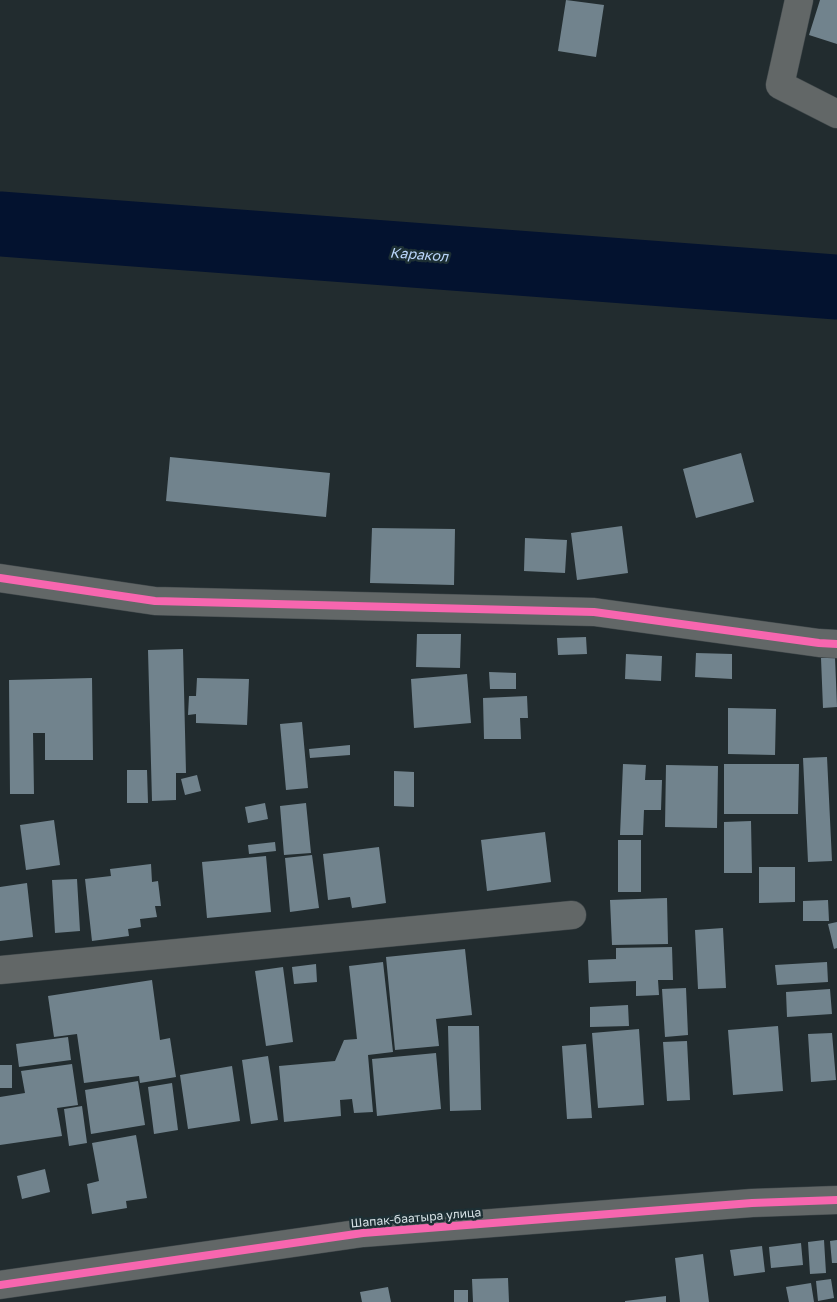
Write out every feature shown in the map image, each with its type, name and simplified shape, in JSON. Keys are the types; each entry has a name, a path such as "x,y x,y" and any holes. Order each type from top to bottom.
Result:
{"street":[{"path":"799,0 780,85 837,114"},
{"path":"0,578 155,601 594,612 837,644"},
{"path":"0,970 572,915"},
{"name":"Шапак-баатыра улица","path":"0,1285 363,1232 752,1203 837,1200"}],"building":[{"path":"566,0 604,5 596,57 558,51"},
{"path":"820,0 837,0 837,44 809,35"},
{"path":"741,453 754,502 696,518 683,469"},
{"path":"170,457 330,473 326,517 166,501"},
{"path":"622,526 628,573 577,580 571,533"},
{"path":"372,528 455,529 454,585 370,583"},
{"path":"525,538 567,540 565,573 524,571"},
{"path":"417,634 461,634 460,668 416,667"},
{"path":"586,637 587,654 558,655 557,638"},
{"path":"183,649 186,773 176,773 176,800 152,801 148,650"},
{"path":"696,653 732,654 732,679 695,677"},
{"path":"626,654 662,656 661,681 625,679"},
{"path":"835,657 837,707 823,708 821,658"},
{"path":"489,672 516,673 516,689 490,689"},
{"path":"467,674 471,723 414,728 411,679"},
{"path":"92,678 93,760 45,760 45,733 33,733 34,794 10,794 9,680"},
{"path":"197,678 249,679 247,725 196,723 196,714 188,715 189,696 196,696"},
{"path":"527,696 528,718 520,718 521,739 484,739 483,698"},
{"path":"728,708 776,709 775,755 728,754"},
{"path":"302,722 308,788 286,790 280,724"},
{"path":"350,745 350,755 310,758 309,749"},
{"path":"827,757 832,861 808,862 803,758"},
{"path":"623,764 646,765 645,780 662,780 661,810 644,810 643,835 620,835"},
{"path":"724,764 799,764 798,814 724,814"},
{"path":"666,765 718,766 717,828 665,827"},
{"path":"127,770 147,770 148,803 127,803"},
{"path":"394,771 414,772 414,807 394,806"},
{"path":"197,775 201,791 185,795 181,779"},
{"path":"265,803 268,819 248,823 245,807"},
{"path":"306,803 311,853 284,855 280,806"},
{"path":"54,820 60,865 26,870 20,825"},
{"path":"751,821 752,873 724,873 724,822"},
{"path":"545,832 551,882 487,891 481,840"},
{"path":"618,840 641,840 641,892 618,892"},
{"path":"275,842 276,851 249,854 248,845"},
{"path":"379,847 386,903 352,908 350,897 328,900 323,854"},
{"path":"312,855 319,908 290,912 285,858"},
{"path":"266,856 271,912 207,918 202,862"},
{"path":"151,864 152,882 158,881 161,906 155,906 157,917 140,919 141,927 128,929 129,936 92,941 85,879 111,876 110,869"},
{"path":"759,867 795,867 795,902 759,903"},
{"path":"77,879 80,931 55,933 52,880"},
{"path":"27,883 33,937 0,941 0,887"},
{"path":"667,898 668,944 612,945 610,900"},
{"path":"828,900 829,921 803,921 803,901"},
{"path":"837,922 837,948 834,949 828,924"},
{"path":"723,928 726,988 698,989 695,930"},
{"path":"672,947 673,980 658,980 659,995 636,996 636,981 589,983 588,960 616,959 616,948"},
{"path":"465,949 472,1015 436,1019 439,1046 395,1050 386,957"},
{"path":"383,962 393,1052 368,1055 373,1112 354,1113 352,1099 340,1100 341,1116 284,1122 279,1066 335,1061 344,1040 357,1039 349,966"},
{"path":"827,962 828,982 777,985 775,965"},
{"path":"316,964 317,982 294,984 292,967"},
{"path":"283,967 293,1042 266,1046 255,971"},
{"path":"152,980 160,1040 170,1038 176,1077 140,1083 139,1076 84,1083 77,1034 54,1037 48,996"},
{"path":"686,988 688,1035 665,1037 662,989"},
{"path":"830,989 832,1014 787,1017 786,992"},
{"path":"628,1005 629,1026 590,1027 590,1007"},
{"path":"448,1026 479,1026 481,1110 450,1111"},
{"path":"778,1026 783,1091 733,1095 728,1030"},
{"path":"639,1029 644,1105 598,1108 592,1033"},
{"path":"832,1033 836,1080 811,1082 808,1034"},
{"path":"68,1037 71,1060 19,1067 16,1044"},
{"path":"687,1041 690,1100 667,1101 663,1042"},
{"path":"586,1044 592,1118 567,1119 562,1046"},
{"path":"436,1053 441,1109 377,1116 372,1059"},
{"path":"268,1056 278,1120 251,1124 242,1060"},
{"path":"72,1064 78,1105 57,1108 62,1136 0,1145 0,1097 25,1093 21,1071"},
{"path":"0,1065 12,1065 12,1088 0,1088"},
{"path":"232,1066 240,1121 188,1129 180,1075"},
{"path":"138,1081 145,1125 91,1134 85,1090"},
{"path":"172,1083 178,1130 154,1134 148,1087"},
{"path":"82,1106 87,1143 69,1146 64,1109"},
{"path":"136,1135 147,1198 126,1201 127,1208 92,1214 87,1184 99,1181 92,1143"},
{"path":"45,1169 50,1192 22,1199 17,1176"},
{"path":"824,1240 826,1273 810,1274 808,1242"},
{"path":"837,1240 837,1263 832,1263 830,1241"},
{"path":"801,1243 803,1265 771,1268 769,1247"},
{"path":"762,1246 765,1272 734,1276 730,1250"},
{"path":"703,1254 709,1302 680,1302 675,1258"},
{"path":"508,1278 509,1302 473,1302 472,1279"},
{"path":"831,1279 834,1298 818,1301 816,1281"},
{"path":"811,1283 814,1302 789,1302 786,1287"},
{"path":"388,1287 391,1302 362,1302 360,1292"},
{"path":"454,1290 468,1290 468,1302 454,1302"},
{"path":"666,1296 666,1302 625,1302 625,1301"}],"waterway":[{"name":"Каракол","path":"0,224 837,287"}],"cycle path":[{"path":"0,578 155,601 594,612 837,644"},
{"path":"0,1285 363,1233 752,1203 837,1200"}]}
